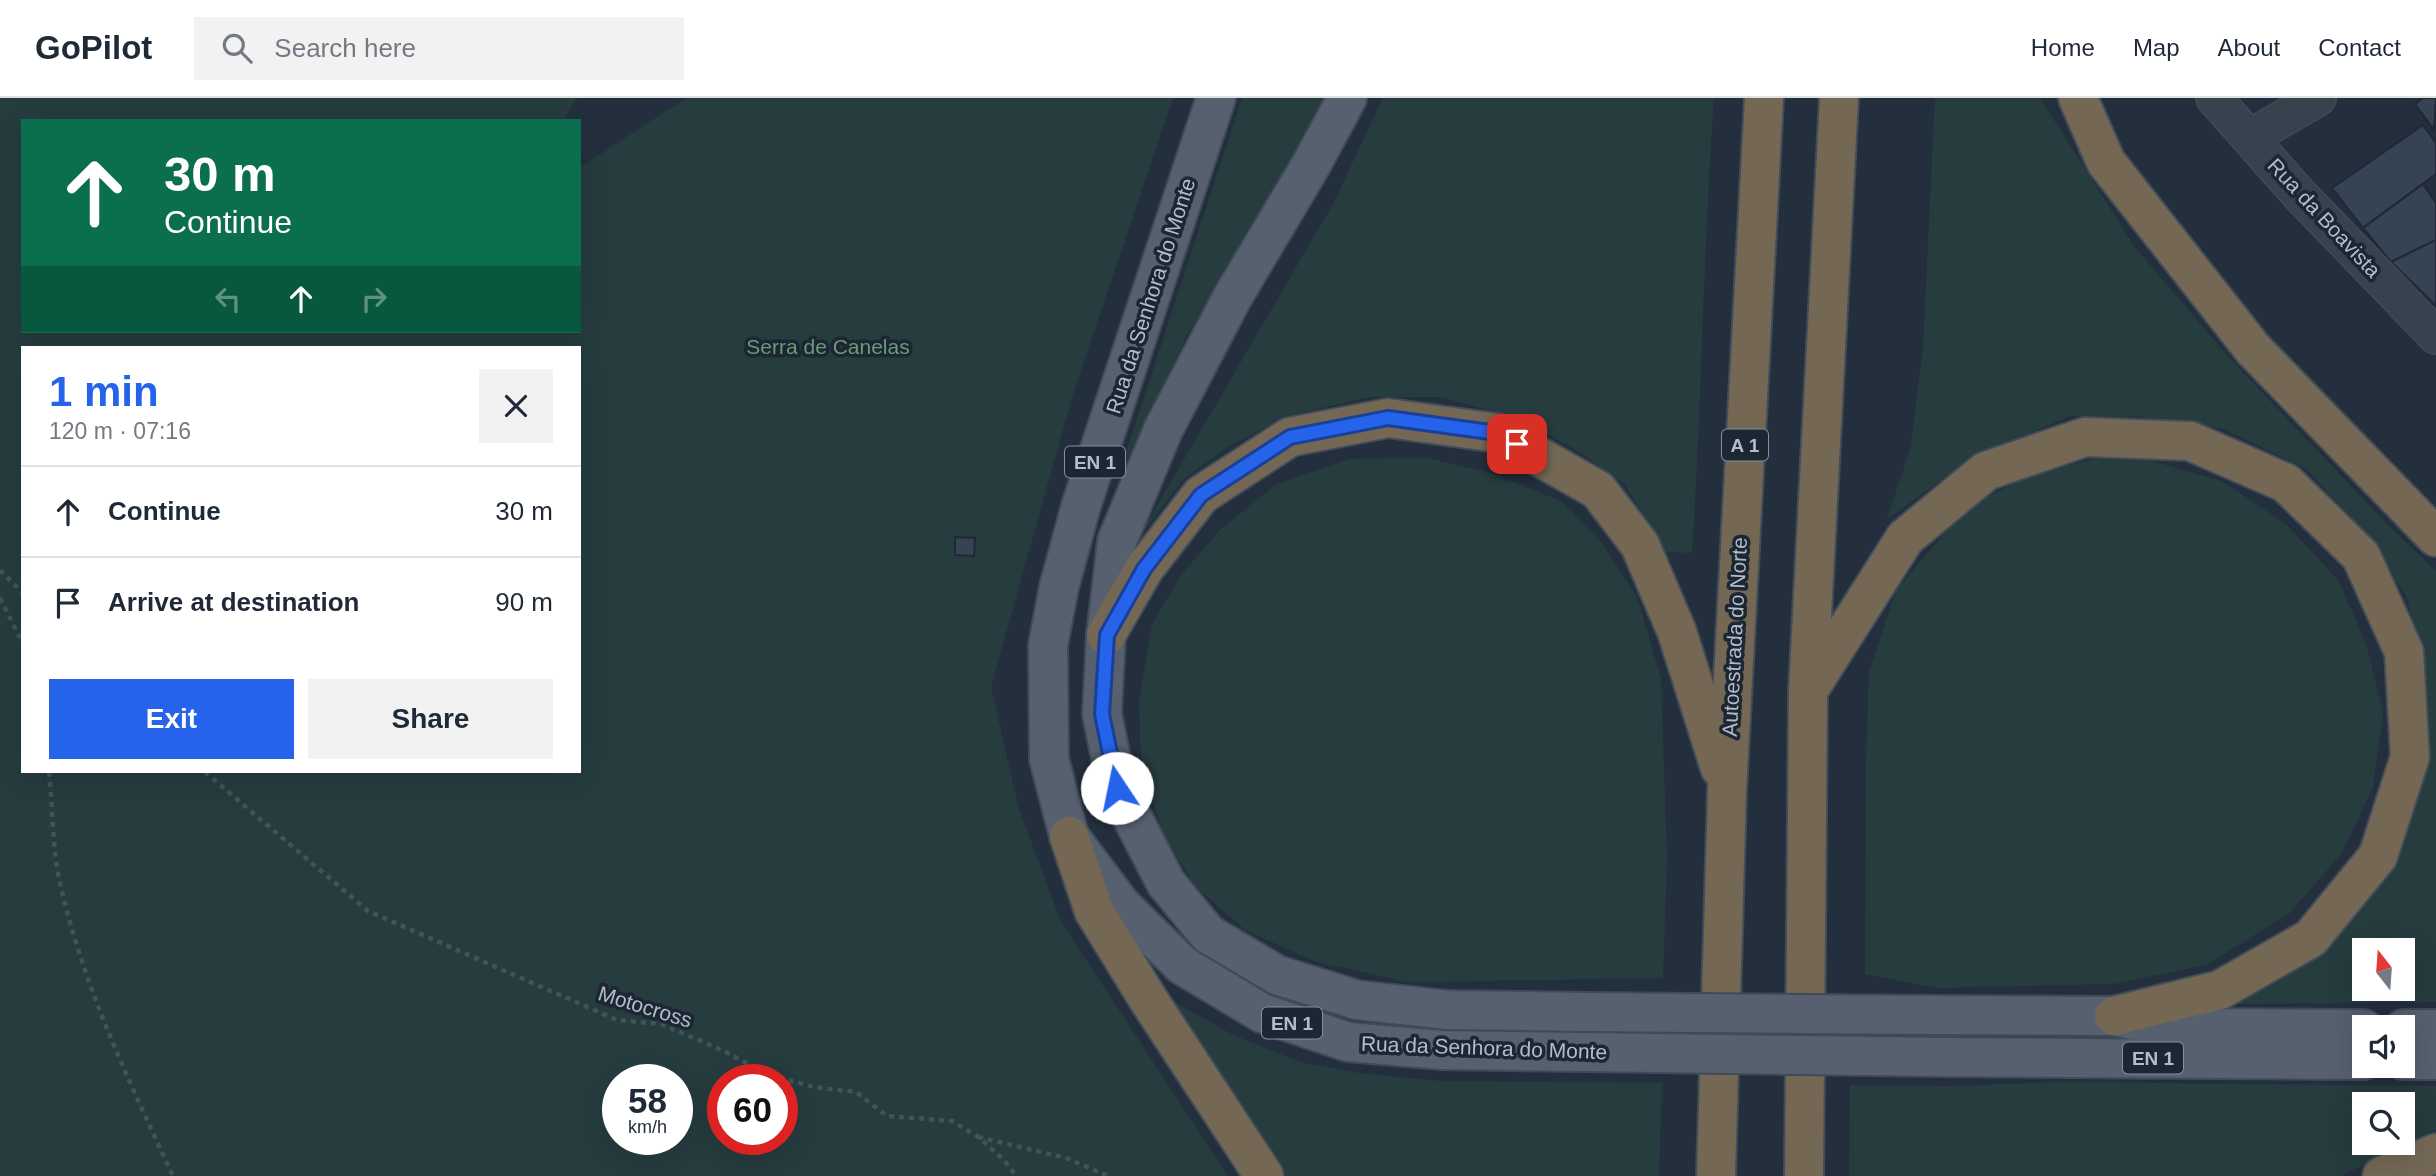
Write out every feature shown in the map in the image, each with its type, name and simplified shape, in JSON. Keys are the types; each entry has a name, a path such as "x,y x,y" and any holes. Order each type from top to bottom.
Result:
{"highway":[{"name":"Autoestrada do Norte","path":"1716,1176 1727,791 1764,98"},
{"path":"1804,1176 1808,691 1839,98"},
{"path":"2078,98 2106,162 2253,349 2436,537"},
{"path":"1107,635 1144,569 1201,495 1290,437 1388,418 1497,433 1598,490 1640,545 1677,632 1727,791"},
{"path":"1808,691 1905,538 1986,471 2085,437 2190,441 2286,482 2361,556 2404,652 2410,743 2410,757 2378,856 2311,938 2220,990 2114,1016"},
{"path":"1069,836 1094,911 1264,1176"},
{"path":"2382,1176 2436,1153"}],"main road":[{"name":"Rua da Senhora do Monte","path":"1216,98 1081,506 1059,587 1048,645 1049,759 1069,836 1121,905 1182,965 1262,1013 1348,1042 1443,1050 2352,1060"},
{"name":"Rua da Senhora do Monte","path":"1347,98 1233,298 1163,430 1117,541 1102,714 1117,788 1166,883 1208,934 1278,975 1357,1000 1448,1010 2114,1016 2166,1028 2352,1029"},
{"path":"2415,1029 2436,1029"},
{"path":"2415,1060 2436,1060"}],"street":[{"name":"Rua da Boavista","path":"2214,98 2298,193 2436,336"},
{"path":"2250,137 2318,98"}],"path":[{"path":"0,570 21,591"},
{"path":"0,598 21,640"},
{"path":"49,773 60,882 90,982 115,1051 173,1176"},
{"name":"Motocross","path":"206,773 368,911 617,1020 661,1024 769,1075 814,1087 856,1092 887,1116 952,1121 978,1136"},
{"path":"978,1136 1004,1160 1016,1176"},
{"path":"978,1136 1066,1157 1108,1176"}],"green space":[{"name":"Serra de Canelas","path":"0,98 577,98 564,119 21,119 21,333 581,333 581,167 686,98 1173,98 1072,397 991,687 1018,806 1060,920 1228,1176 0,1176"},
{"path":"1242,98 1327,98 1186,337 1116,483"},
{"path":"1383,98 1714,98 1692,553 1665,552 1624,483 1573,448 1506,415 1441,397 1370,397 1291,415 1227,447 1183,480 1137,540 1333,204"},
{"path":"1935,98 2040,98 2134,246 2225,353 2386,523 2436,571 2436,1002 2223,1004 2339,932 2424,676 2407,597 2364,535 2307,469 2223,429 2141,417 2070,416 1973,458 1887,519 1911,446 1923,346"},
{"path":"1426,458 1491,473 1561,501 1602,543 1637,597 1661,678 1667,859 1663,978 1408,982 1316,962 1245,930 1195,886 1164,835 1141,766 1139,700 1152,625 1180,576 1220,530 1275,485 1349,459"},
{"path":"2092,459 2152,461 2222,481 2286,524 2338,580 2366,643 2383,714 2373,788 2341,854 2290,913 2206,965 2113,984 1936,988 1865,974 1869,672 1896,590 1966,508 2026,477"},
{"path":"1169,999 1235,1036 1300,1062 1359,1073 1441,1081 1662,1083 1659,1176 1278,1176"},
{"path":"2067,1082 2436,1086 2436,1129 2415,1139 2415,1092 2352,1092 2352,1155 2383,1155 2341,1176 1849,1176 1850,1085 1948,1086"}],"building":[{"path":"2423,98 2436,98 2434,130 2415,104"},
{"path":"2423,125 2436,143 2436,174 2363,228 2332,188"},
{"path":"2423,184 2436,203 2436,240 2391,262 2363,228"},
{"path":"2436,240 2436,306 2391,262"},
{"path":"955,537 975,538 974,556 955,555"}],"route":[{"path":"1117,788 1102,714 1107,635 1144,569 1201,495 1290,437 1388,418 1497,433 1517,444"}]}
